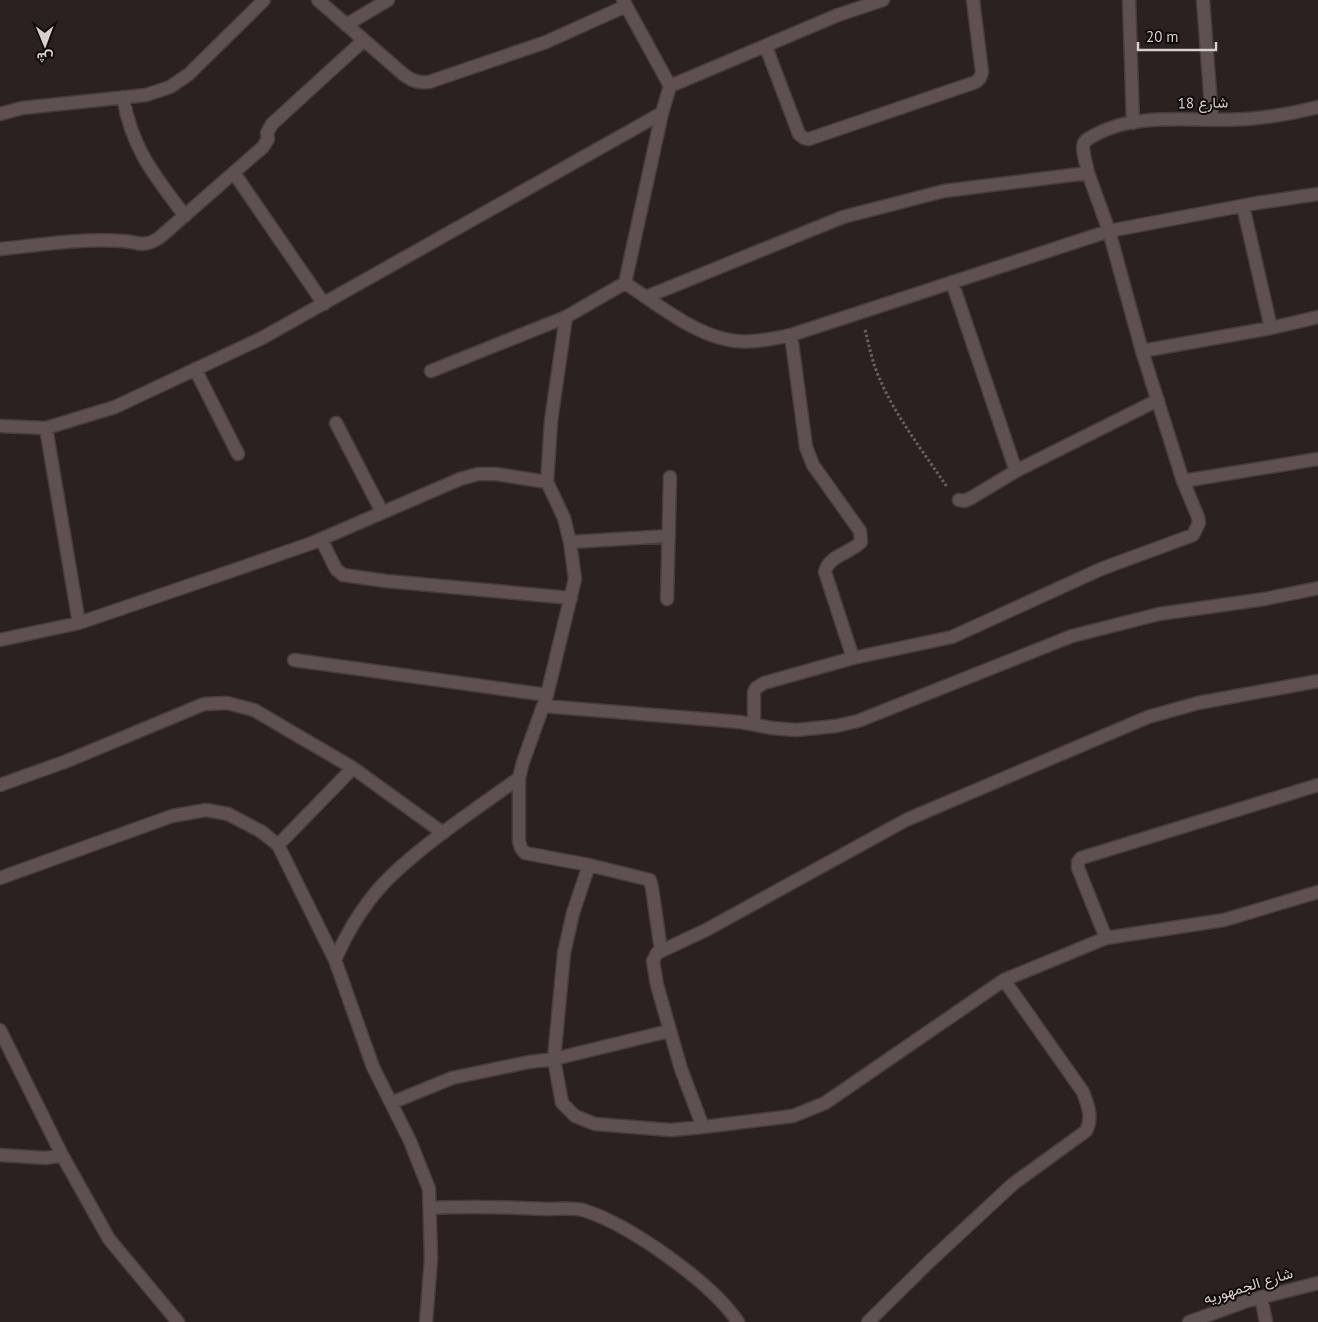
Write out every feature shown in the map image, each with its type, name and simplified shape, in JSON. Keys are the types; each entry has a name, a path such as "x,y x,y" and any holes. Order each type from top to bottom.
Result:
{"street":[{"path":"0,114 22,108 146,95 170,88 189,74 264,0"},
{"path":"318,0 412,81 420,83 429,82 546,42 624,3 670,86 662,113 624,283 566,317 431,371"},
{"path":"346,25 388,0"},
{"path":"670,86 838,15 883,0"},
{"path":"766,47 799,134 809,139 976,82 982,72 973,0"},
{"path":"1129,0 1133,123"},
{"path":"1204,0 1212,119"},
{"path":"0,249 91,240 149,244 185,216 267,142 268,129 272,124 364,40"},
{"path":"123,97 127,122 141,154 185,216"},
{"name":"شارع 18","path":"1088,173 1083,148 1086,140 1105,129 1150,120 1245,119 1296,113 1318,108"},
{"path":"0,426 46,428 115,407 262,338 662,113"},
{"path":"234,173 324,304"},
{"path":"646,297 843,217 944,192 1088,173 1109,231 1142,351 1183,481 1198,517 1199,523 1193,535 1101,569 952,637 853,658 764,683 756,688 754,692 754,724"},
{"path":"624,283 702,332 731,341 763,340 791,335 1109,231 1318,194"},
{"path":"1242,206 1272,328"},
{"path":"952,282 1016,471"},
{"path":"566,317 551,421 547,482 564,518 570,542 575,579 545,701 519,778 519,841 525,853 589,865 650,880 661,950"},
{"path":"1142,351 1272,328 1318,317"},
{"path":"791,335 806,447 813,465 860,531 861,536 861,542 828,563 825,572 853,658"},
{"path":"195,369 238,454"},
{"path":"959,500 964,501 971,498 1016,471 1158,400"},
{"path":"336,423 382,512"},
{"path":"46,428 79,623"},
{"path":"1183,481 1318,459"},
{"path":"0,640 79,623 243,568 321,539 441,486 478,474 496,474 547,482"},
{"path":"667,599 670,477"},
{"path":"570,542 669,536"},
{"path":"321,539 336,569 343,575 386,581 571,598"},
{"path":"294,660 545,701 796,730 836,726 858,721 1072,636 1159,614 1318,588"},
{"path":"703,1127 681,1069 657,985 653,961 654,956 661,950 706,930 906,820 1148,717 1198,704 1318,681"},
{"path":"0,785 68,760 204,704 227,703 254,710 353,768 443,833"},
{"path":"278,845 353,768"},
{"path":"335,960 343,942 376,894 391,876 443,833 519,778"},
{"path":"1106,938 1078,868 1078,862 1081,858 1318,785"},
{"path":"0,878 172,816 206,810 228,814 262,832 278,845 335,960 373,1067 410,1141 429,1189 430,1260 426,1322"},
{"path":"589,865 573,913 564,953 554,1059 562,1103 575,1116 595,1124 671,1130 794,1116 826,1103 1004,980 1106,938 1224,920 1318,892"},
{"path":"868,1322 1013,1184 1086,1131 1090,1123 1088,1105 1083,1092 1004,980"},
{"path":"0,1030 62,1155 109,1239 178,1322"},
{"path":"391,1103 452,1078 529,1062 554,1059 670,1030"},
{"path":"0,1155 46,1158 62,1155"},
{"path":"430,1208 473,1206 584,1210 618,1225 660,1251 705,1286 738,1322"},
{"name":"شارع الجمهوريه","path":"1189,1322 1261,1297 1318,1283"},
{"path":"1261,1297 1266,1322"}],"path":[{"path":"859,313 878,374 888,395 905,425 954,497 959,500"}]}
